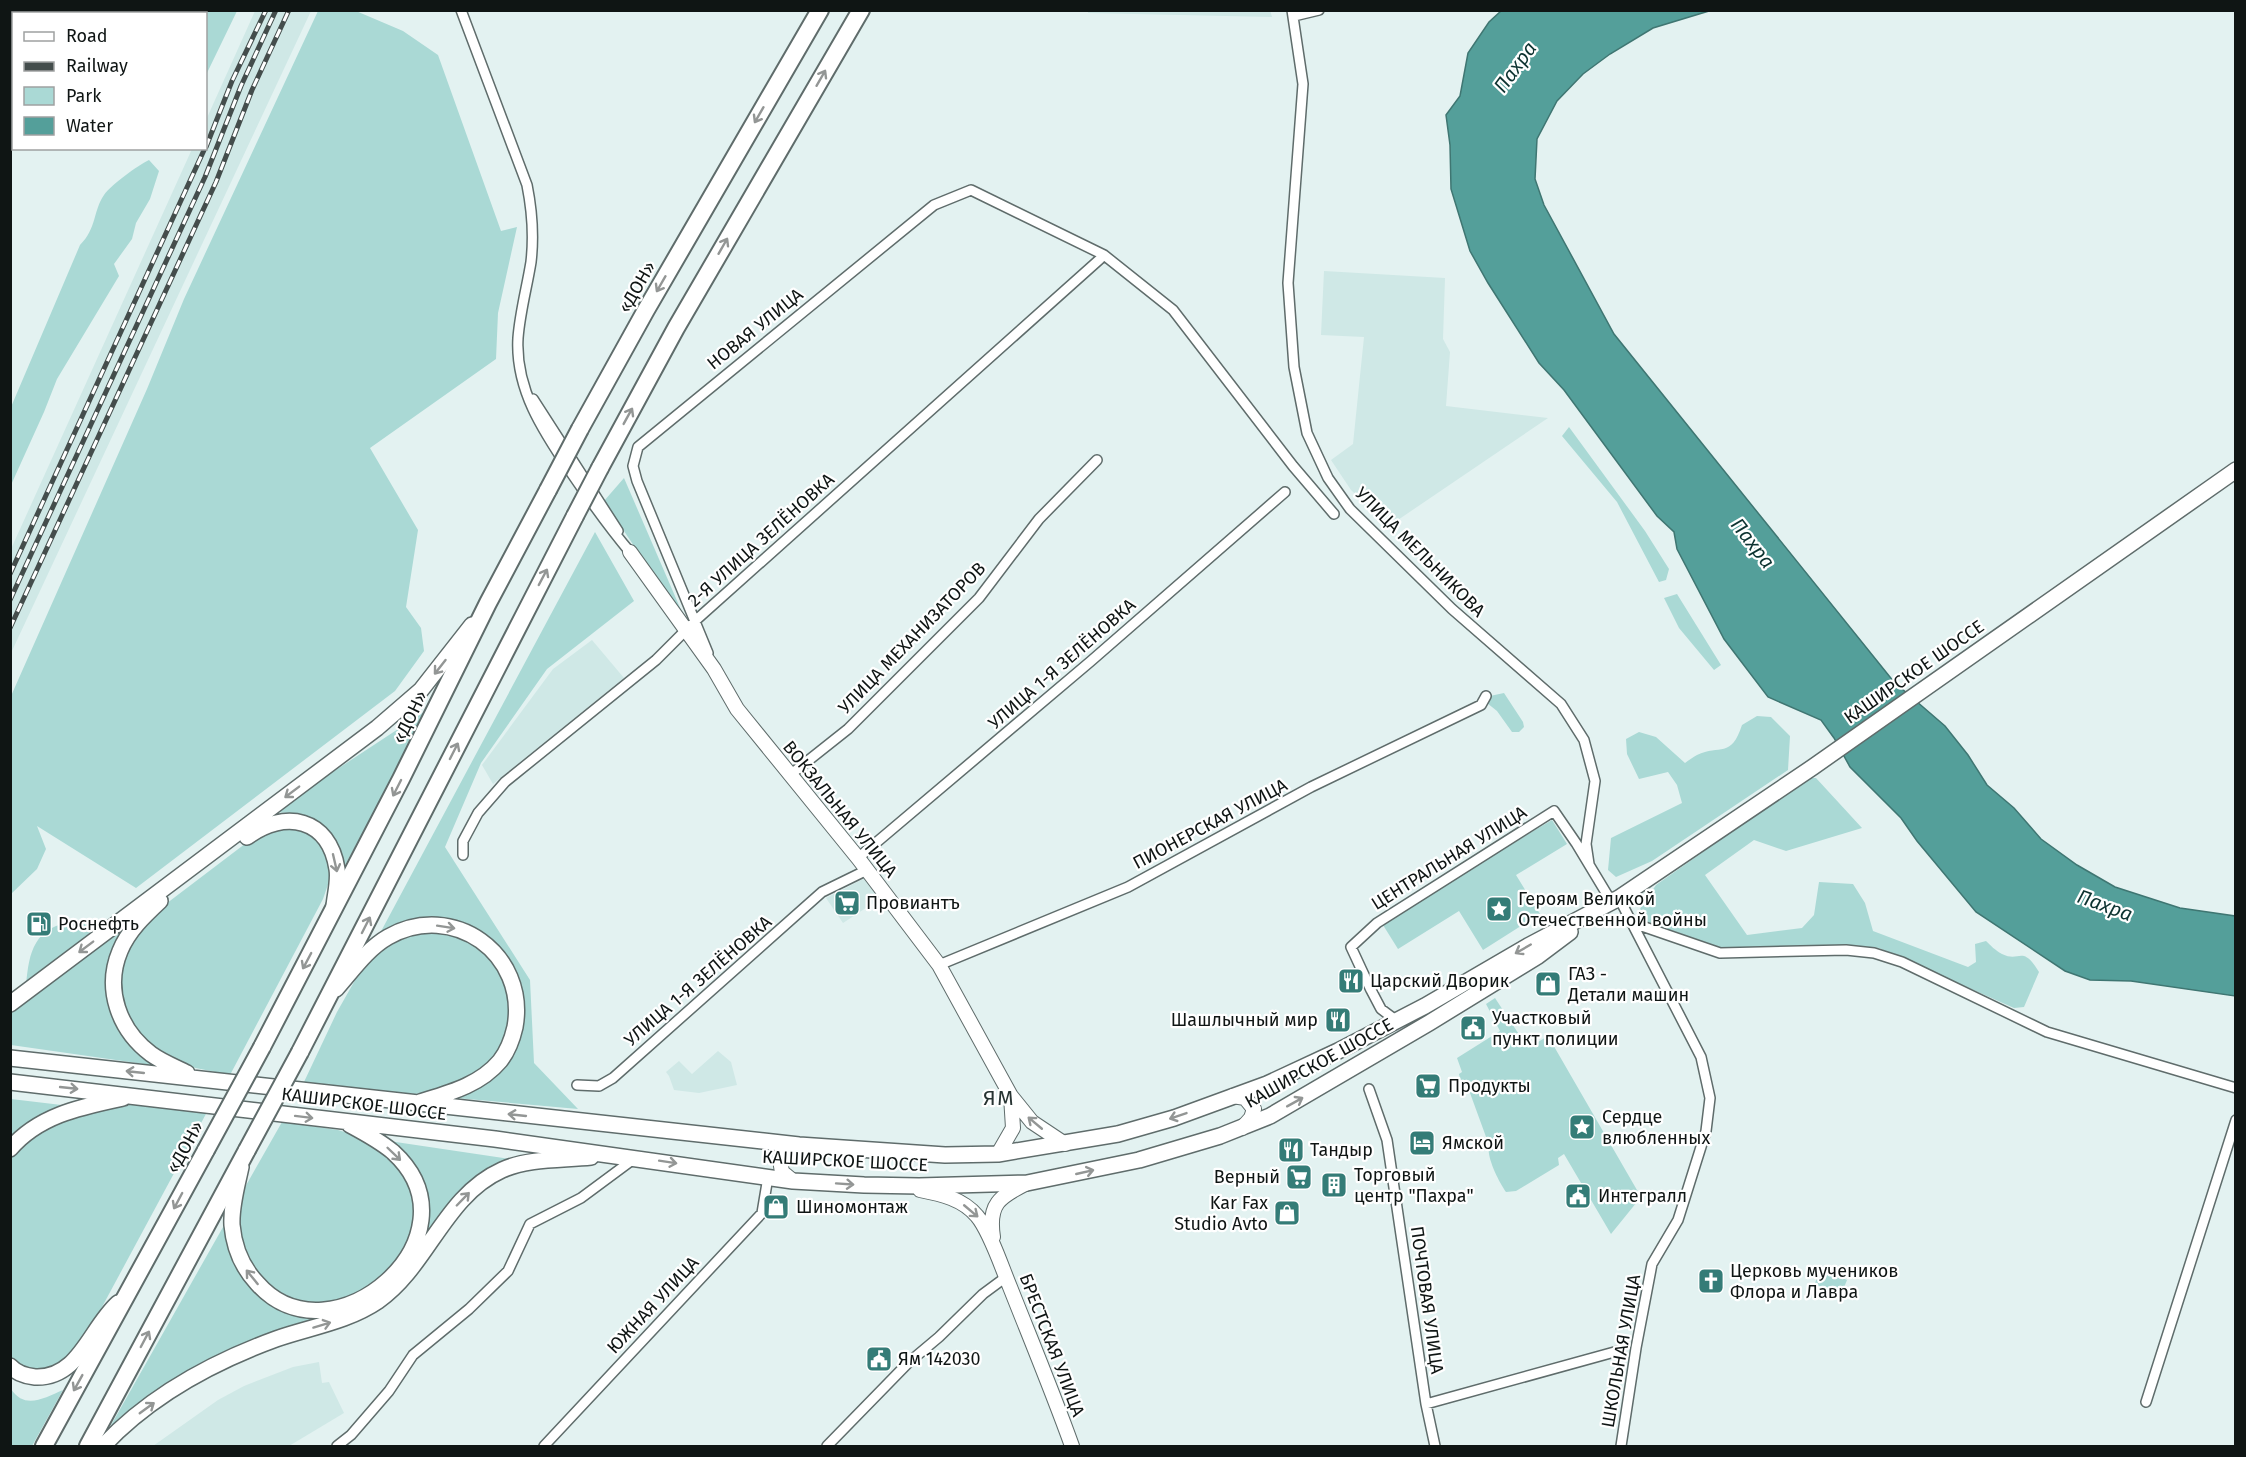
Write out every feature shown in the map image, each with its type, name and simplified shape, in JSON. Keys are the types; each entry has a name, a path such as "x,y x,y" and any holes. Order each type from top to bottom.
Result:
{"highway":[{"name":"«ДОН»","path":"44,1446 262,1047 401,779 488,603 580,429 646,310 820,10"},
{"path":"88,1446 330,996 600,468 687,309 861,10"}],"main road":[{"name":"КАШИРСКОЕ ШОССЕ","path":"10,1082 137,1095 620,1155 793,1181 897,1186 1027,1184 1139,1160 1242,1128 1294,1103 1538,956 1615,899 1813,767 2235,470"},
{"path":"10,1004 377,728 421,690 488,603"},
{"path":"198,1079 150,1053 130,1034 120,1018 115,1004 115,974 120,952 132,930 161,900 257,829 281,820 293,820 306,824 319,832 329,844 338,872 334,910"},
{"name":"КАШИРСКОЕ ШОССЕ","path":"10,1058 799,1145 945,1155 998,1154 1118,1134 1174,1118 1267,1084 1397,1021 1615,899"},
{"path":"330,996 379,943 418,926 435,925 465,931 484,942 500,959 510,979 517,1006 514,1032 506,1053 488,1072 464,1088 414,1104"},
{"path":"10,1149 27,1133 56,1115 72,1109 137,1095"},
{"path":"245,1155 233,1208 232,1225 239,1256 245,1268 264,1291 275,1299 293,1307 313,1311 337,1309 369,1293 400,1268 414,1248 422,1222 418,1194 405,1166 394,1153 378,1141 345,1122"},
{"path":"103,1446 142,1411 168,1393 225,1361 279,1338 346,1317 375,1303 400,1284 460,1203 475,1188 501,1170 537,1162 620,1155"},
{"path":"10,1366 22,1374 32,1376 51,1376 61,1372 72,1364 101,1322 127,1295"}],"street":[{"path":"461,10 527,185 531,203 533,239 531,262 518,339 522,375 533,412 545,434 601,517 630,552"},
{"path":"1293,13 1319,10"},
{"name":"УЛИЦА МЕЛЬНИКОВА","path":"1293,13 1303,84 1288,283 1294,367 1307,433 1328,478 1350,509 1452,609 1561,704 1567,713 1584,740 1595,781 1586,844 1589,864"},
{"name":"НОВАЯ УЛИЦА","path":"690,626 633,466 634,455 643,442 941,201 971,190 1102,257 1173,310 1293,466 1335,514"},
{"name":"2-Я УЛИЦА ЗЕЛЁНОВКА","path":"463,855 463,842 478,813 505,782 656,660 690,626 1102,257"},
{"name":"УЛИЦА МЕХАНИЗАТОРОВ","path":"790,775 848,729 979,598 1039,519 1097,460"},
{"name":"УЛИЦА 1-Я ЗЕЛЁНОВКА","path":"858,858 1286,492"},
{"name":"ВОКЗАЛЬНАЯ УЛИЦА","path":"630,552 690,626 737,709 858,858 939,965 1011,1096 1032,1122 1065,1143"},
{"name":"ПИОНЕРСКАЯ УЛИЦА","path":"939,965 1128,887 1311,787 1481,705 1486,696"},
{"name":"ЦЕНТРАЛЬНАЯ УЛИЦА","path":"1397,1021 1381,1009 1351,947 1377,923 1554,811 1615,899"},
{"name":"УЛИЦА 1-Я ЗЕЛЁНОВКА","path":"577,1085 599,1086 613,1078 822,892 867,870"},
{"name":"ШКОЛЬНАЯ УЛИЦА","path":"1615,899 1633,923 1653,967 1701,1057 1710,1098 1706,1131 1678,1220 1652,1264 1622,1446"},
{"path":"1633,923 1720,953 1846,950 1874,953 1902,962 2047,1032 2235,1088"},
{"name":"ПОЧТОВАЯ УЛИЦА","path":"1369,1089 1387,1140 1426,1404 1435,1446"},
{"name":"ВОКЗАЛЬНАЯ УЛИЦА","path":"998,1154 1013,1128 1011,1096"},
{"path":"1233,1096 1245,1098 1254,1109 1251,1118 1242,1128"},
{"path":"2146,1402 2235,1120"},
{"path":"793,1181 782,1172 780,1160 787,1150 799,1145"},
{"path":"336,1446 351,1435 389,1391 413,1355 469,1309 508,1271 530,1224 581,1198 636,1158"},
{"name":"ЮЖНАЯ УЛИЦА","path":"544,1446 762,1213 768,1177"},
{"name":"БРЕСТСКАЯ УЛИЦА","path":"998,1257 991,1224 994,1209 1000,1198 1027,1184"},
{"name":"БРЕСТСКАЯ УЛИЦА","path":"897,1186 943,1194 967,1207 982,1222 1072,1446"},
{"path":"827,1446 908,1363 939,1337 983,1293 1006,1277"},
{"path":"1426,1404 1618,1351"}],"shaded area":[{"path":"1088,10 1270,10 1272,17 1088,13"},
{"path":"255,11 311,11 11,653 11,549 192,150 207,150 207,118"},
{"path":"1324,271 1445,278 1443,339 1450,352 1446,406 1548,418 1389,526 1351,490 1331,460 1353,444 1364,337 1321,335"},
{"path":"592,640 624,678 493,784 482,765 553,669"},
{"path":"865,878 881,898 843,923 826,898"},
{"path":"718,1051 731,1062 737,1085 699,1093 674,1090 666,1072 679,1061 692,1074"},
{"path":"319,1362 322,1383 329,1382 344,1413 289,1446 153,1446 218,1400 244,1386 293,1367"}],"green space":[{"path":"182,10 237,11 207,73 207,12 181,12"},
{"path":"318,11 356,11 403,31 438,55 501,231 517,227 498,313 496,359 370,448 418,530 406,607 421,628 424,651 395,691 136,888 37,826 46,849 37,869 11,894 11,696 147,389 184,299"},
{"path":"149,160 159,171 150,199 136,223 132,239 114,264 119,276 57,379 11,485 11,407 80,245 92,226 104,195 119,181"},
{"path":"1569,427 1645,531 1669,569 1666,580 1659,582 1617,502 1562,436"},
{"path":"624,478 681,610 678,612 604,501"},
{"path":"595,532 634,601 547,669 481,763 445,847 530,980 534,1063 578,1109 456,1098 494,1072 521,1000 469,927 378,937"},
{"path":"1677,594 1721,665 1714,670 1679,628 1664,598"},
{"path":"1504,693 1523,722 1524,727 1519,732 1512,732 1497,711 1487,703 1490,696"},
{"path":"424,712 391,781 344,867 333,839 320,823 302,815 272,812"},
{"path":"1757,716 1771,717 1790,736 1788,770 1652,861 1616,877 1608,870 1611,838 1682,803 1677,785 1668,772 1639,779 1627,754 1626,739 1639,732 1656,737 1685,763 1705,752 1729,747 1738,736 1742,725"},
{"path":"1808,778 1816,778 1862,828 1786,851 1754,840 1705,875 1747,935 1802,928 1814,915 1819,882 1853,884 1865,903 1873,931 1968,967 1976,962 1975,944 1986,941 2002,954 2013,957 2025,956 2039,972 2024,1007 2014,1008 1879,948 1851,945 1725,949 1639,919 1640,909 1656,885"},
{"path":"1552,820 1567,844 1516,875 1540,914 1483,950 1459,911 1398,949 1383,925"},
{"path":"290,824 319,836 333,870 323,899 230,1075 186,1066 155,1051 128,1022 118,985 127,948 154,913 258,834"},
{"path":"133,919 108,991 165,1067 11,1045 10,1009"},
{"path":"75,921 108,924 26,986 32,952 42,935 61,924"},
{"path":"451,932 486,950 509,986 510,1035 487,1068 439,1092 414,1094 304,1082 337,1012 358,975 379,949 411,933"},
{"path":"1495,998 1528,1048 1548,1036 1641,1197 1611,1234 1564,1154 1558,1158 1559,1165 1516,1191 1506,1192 1497,1176 1489,1156 1489,1145 1470,1093 1466,1093 1461,1082 1459,1074 1462,1072 1457,1058 1500,1031 1486,1004"},
{"path":"11,1099 70,1106 11,1143"},
{"path":"121,1105 147,1105 207,1112 81,1346 55,1370 24,1371 11,1359 11,1155 48,1124"},
{"path":"282,1122 338,1130 367,1139 400,1166 417,1205 403,1258 361,1295 332,1305 281,1297 248,1264 238,1233 240,1196"},
{"path":"389,1141 523,1161 500,1166 421,1247 427,1215"},
{"path":"227,1220 258,1292 337,1315 149,1399 110,1427"},
{"path":"1821,1268 1847,1280 1843,1290 1820,1287 1815,1283"},
{"path":"11,1389 22,1399 29,1401 42,1399 63,1390 32,1446 11,1446"}],"water":[{"name":"Пахра","path":"1501,11 1709,11 1653,28 1610,54 1583,74 1557,101 1537,139 1535,179 1544,205 1614,334 1894,682 1945,726 1968,755 1987,785 2014,808 2041,839 2077,865 2115,887 2180,908 2235,916 2235,996 2131,981 2090,980 2065,971 1976,912 1917,841 1901,818 1850,767 1821,720 1768,697 1724,639 1677,549 1674,532 1657,516 1564,390 1539,363 1470,251 1451,189 1450,145 1446,115 1460,96 1468,53 1489,22"}],"railway":[{"path":"207,144 232,81 266,10"},
{"path":"10,600 205,177 241,86 276,10"},
{"path":"10,628 216,182 252,90 289,10"},
{"path":"10,574 204,150"}],"place":[{"name":"Провиантъ","path":"847,903"},
{"name":"Героям Великой Отечественной войны","path":"1499,909"},
{"name":"Роснефть","path":"39,924"},
{"name":"Царский Дворик","path":"1351,981"},
{"name":"ГАЗ - Детали машин","path":"1548,984"},
{"name":"Шашлычный мир","path":"1338,1020"},
{"name":"Участковый пункт полиции","path":"1473,1028"},
{"name":"Продукты","path":"1428,1086"},
{"name":"Сердце влюбленных","path":"1582,1127"},
{"name":"Ямской","path":"1422,1143"},
{"name":"Тандыр","path":"1291,1150"},
{"name":"Верный","path":"1299,1177"},
{"name":"Торговый центр \"Пахра\"","path":"1334,1185"},
{"name":"Интегралл","path":"1578,1196"},
{"name":"Шиномонтаж","path":"776,1207"},
{"name":"Kar Fax Studio Avto","path":"1287,1213"},
{"name":"Церковь мучеников Флора и Лавра","path":"1711,1281"},
{"name":"Ям 142030","path":"879,1359"}],"district":[{"name":"ЯМ","path":"999,1098"}]}
